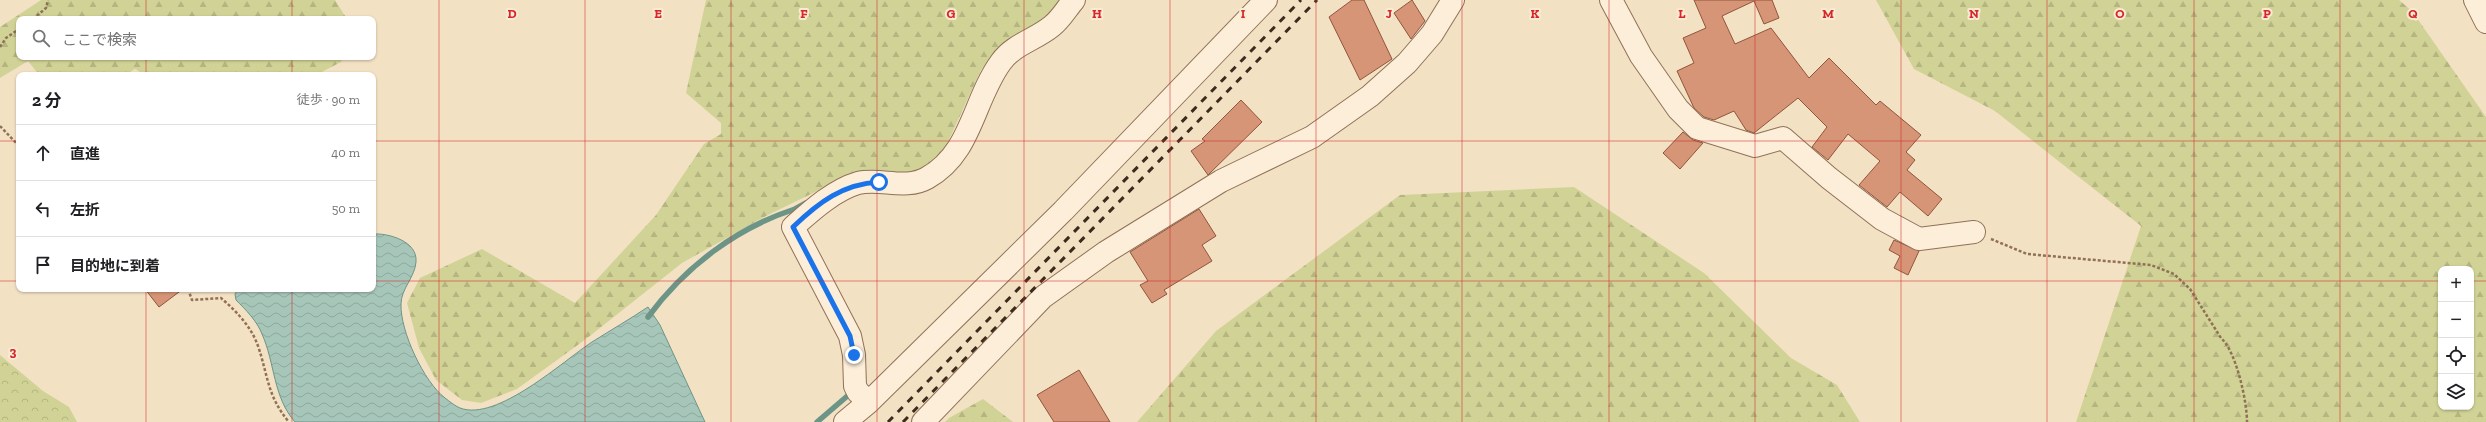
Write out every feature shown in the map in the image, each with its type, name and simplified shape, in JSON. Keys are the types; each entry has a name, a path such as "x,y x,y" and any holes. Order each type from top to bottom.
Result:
{"street":[{"path":"860,394 850,336 793,227 821,204 859,183 909,184 927,178 946,164 960,148 989,82 1000,63 1012,49 1054,25 1074,0"},
{"path":"846,422 860,394 1063,211 1266,0"},
{"path":"923,422 1044,297 1106,252 1214,185 1312,137 1370,96 1407,63 1432,34 1453,0"},
{"path":"1611,0 1641,56 1678,109 1697,128 1755,146 1783,138 1829,178 1882,219 1919,239 1974,232"},
{"path":"2475,0 2486,22"}],"path":[{"path":"37,16 46,8 48,0"},
{"path":"0,47 6,38 16,31"},
{"path":"0,126 16,143"},
{"path":"1974,232 2027,254 2150,265 2174,274 2190,289 2220,338 2226,343 2237,370 2247,413 2246,422"},
{"path":"189,292 192,300 221,298 245,322 257,345 267,386 281,413 288,422"}],"green space":[{"path":"41,0 335,0 345,16 17,16"},
{"path":"706,0 1069,0 1047,20 1001,45 981,70 941,157 917,173 852,174 766,216 682,263 586,339 517,389 481,403 462,400 436,380 419,348 407,303 420,278 482,249 575,303 656,215 704,144 721,134 721,123 686,93"},
{"path":"1876,0 2399,0 2412,11 2486,117 2486,422 2076,422 2141,226 1995,111 1914,69"},
{"path":"16,16 16,60 342,60 341,62 322,72 140,72 135,69 130,72 37,72 28,61 0,78 0,27"},
{"path":"1574,187 1704,273 1791,358 1837,385 1860,422 1137,422 1216,331 1400,195"},
{"path":"0,355 43,391 69,407 77,422 0,422"},
{"path":"983,399 1013,422 945,422 949,418"}],"water":[{"path":"376,234 394,237 407,244 412,249 416,262 413,273 403,293 401,304 404,328 415,355 429,380 445,398 456,406 475,410 492,406 510,398 547,375 592,342 648,307 660,325 705,422 295,422 282,402 260,329 251,316 236,300 236,292 376,292"}],"building":[{"path":"1352,0 1364,0 1392,59 1360,80 1329,17"},
{"path":"1412,0 1425,21 1411,39 1394,13"},
{"path":"1694,0 1772,0 1779,18 1764,24 1754,1 1722,16 1735,44 1771,28 1809,78 1829,58 1876,105 1880,101 1921,135 1906,152 1915,160 1907,170 1942,199 1928,216 1900,192 1887,207 1859,185 1880,161 1848,134 1828,160 1812,147 1827,127 1798,98 1754,133 1746,130 1734,111 1714,120 1704,117 1694,108 1677,71 1694,63 1683,38 1706,28"},
{"path":"1241,100 1262,122 1208,175 1191,151 1205,141 1202,139"},
{"path":"1683,132 1693,140 1703,143 1680,169 1663,153"},
{"path":"1199,209 1216,236 1202,245 1212,261 1164,290 1167,294 1152,303 1140,285 1148,281 1130,252"},
{"path":"1894,240 1919,251 1908,275 1894,268 1900,256 1889,250"},
{"path":"147,292 179,292 159,307"},
{"path":"1079,370 1110,422 1054,422 1037,395"}],"waterway":[{"path":"799,215 795,209 806,203"},
{"path":"648,317 678,282 713,251 752,227 795,209"},
{"path":"817,422 852,392"}],"railway":[{"path":"888,422 1301,0"},
{"path":"903,422 1317,0"}],"route":[{"path":"854,355 850,336 793,227 821,204 845,189 859,183 879,182"}]}
